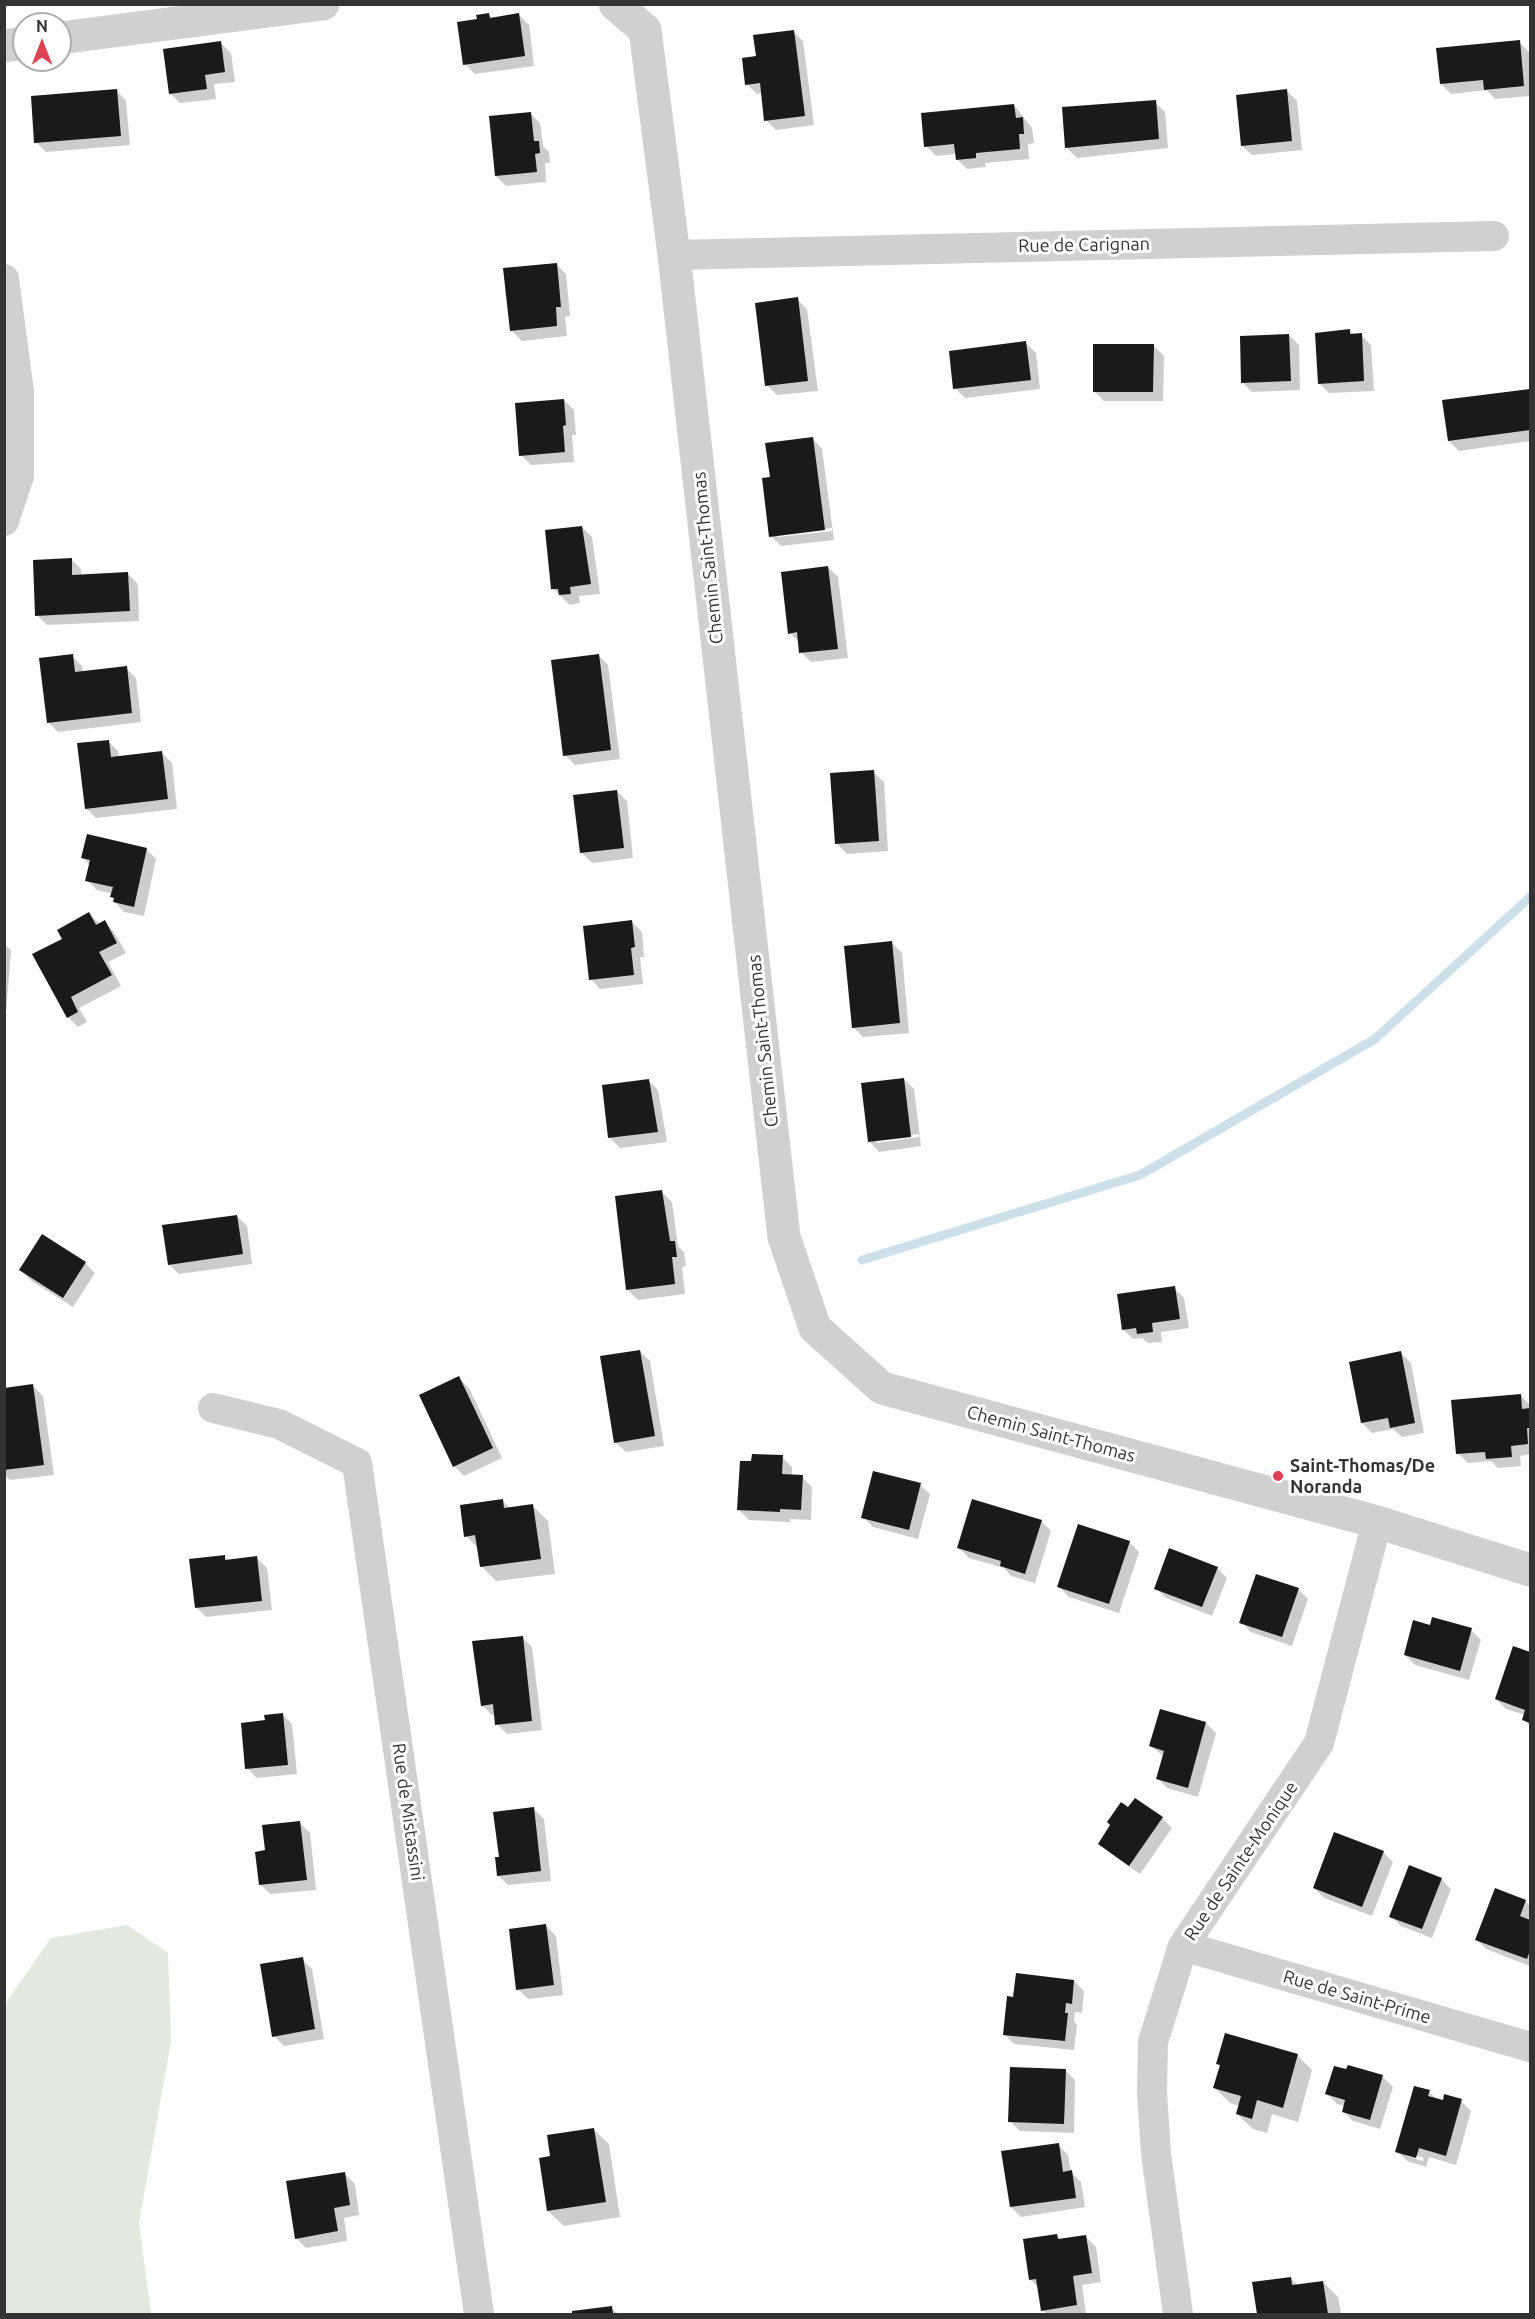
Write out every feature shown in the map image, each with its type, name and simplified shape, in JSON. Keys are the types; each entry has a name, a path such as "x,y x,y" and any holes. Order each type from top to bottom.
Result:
{"street":[{"path":"72,36 177,14 323,4"},
{"name":"Chemin Saint-Thomas","path":"615,4 645,30 674,255 784,1237 815,1328 882,1388 1377,1522 1530,1570"},
{"name":"Rue de Carignan","path":"674,255 1494,236"},
{"path":"4,279 19,392 19,476 4,521"},
{"name":"Rue de Mistassini","path":"213,1408 279,1424 357,1463 479,2314"},
{"name":"Rue de Sainte-Monique","path":"1178,2314 1156,2154 1152,2092 1153,2042 1183,1946 1319,1743 1377,1522"},
{"name":"Rue de Saint-Prime","path":"1183,1946 1530,2047"}],"shaded area":[{"path":"127,1925 168,1953 171,2041 139,2223 151,2314 5,2314 5,2004 51,1938"}],"building":[{"path":"489,13 490,18 519,13 525,56 463,65 457,22 477,19 476,15"},
{"path":"794,30 805,116 764,121 760,83 745,85 742,58 756,56 753,35"},
{"path":"1520,40 1524,86 1484,90 1483,80 1440,84 1436,48"},
{"path":"221,41 225,72 205,75 207,89 169,94 163,49"},
{"path":"117,89 121,136 34,143 31,96"},
{"path":"1287,89 1292,141 1241,146 1236,95"},
{"path":"1156,100 1159,139 1065,148 1062,107"},
{"path":"1014,104 1016,118 1023,117 1024,134 1019,134 1020,149 976,153 976,158 956,160 954,144 924,147 921,113"},
{"path":"531,112 534,141 539,141 540,153 535,154 537,172 495,176 489,116"},
{"path":"557,263 561,307 556,307 557,326 510,331 503,268"},
{"path":"798,297 808,381 765,386 755,303"},
{"path":"1350,329 1350,334 1362,333 1364,381 1318,384 1315,333"},
{"path":"1289,334 1291,381 1241,383 1240,336"},
{"path":"1026,341 1031,380 953,389 949,351"},
{"path":"1093,344 1154,344 1153,392 1093,392"},
{"path":"1530,389 1530,430 1448,441 1442,400"},
{"path":"564,399 565,452 519,456 515,403"},
{"path":"813,437 825,530 769,537 762,478 770,477 765,443"},
{"path":"582,526 591,584 570,587 571,594 559,595 558,589 551,589 545,530"},
{"path":"72,558 72,575 128,572 130,611 35,616 33,560"},
{"path":"828,566 838,649 799,653 797,632 788,634 781,572"},
{"path":"73,654 75,672 127,666 132,713 47,723 39,658"},
{"path":"599,654 611,750 563,756 551,660"},
{"path":"109,740 111,757 162,751 168,799 85,809 77,743"},
{"path":"874,770 879,841 835,844 830,773"},
{"path":"617,790 624,848 580,853 573,795"},
{"path":"87,834 147,848 134,907 113,902 114,898 110,897 113,887 85,881 90,860 81,858"},
{"path":"89,912 96,925 105,920 117,943 99,952 112,975 71,997 78,1012 67,1018 32,954 62,939 57,930"},
{"path":"632,920 635,947 631,948 634,975 589,980 583,926"},
{"path":"892,941 900,1023 852,1028 844,946"},
{"path":"904,1078 911,1137 868,1142 861,1083"},
{"path":"649,1079 658,1132 608,1138 602,1085"},
{"path":"662,1190 670,1241 675,1241 677,1257 672,1257 675,1284 626,1290 615,1196"},
{"path":"237,1215 243,1254 168,1265 162,1225"},
{"path":"42,1234 86,1262 63,1298 19,1270"},
{"path":"1175,1286 1180,1319 1152,1323 1153,1332 1137,1334 1136,1328 1122,1330 1117,1294"},
{"path":"640,1350 655,1436 614,1443 600,1356"},
{"path":"1401,1351 1415,1423 1390,1428 1388,1418 1361,1423 1349,1362"},
{"path":"459,1376 493,1448 453,1467 419,1395"},
{"path":"33,1384 44,1465 4,1470 4,1388"},
{"path":"1521,1394 1522,1409 1530,1408 1530,1428 1527,1428 1528,1444 1511,1446 1512,1457 1486,1459 1485,1452 1456,1454 1451,1400"},
{"path":"752,1454 783,1455 782,1474 803,1475 801,1510 780,1509 780,1512 737,1510 740,1461 751,1461"},
{"path":"873,1471 921,1483 909,1530 861,1518"},
{"path":"503,1499 504,1508 533,1504 541,1559 480,1567 475,1535 464,1537 460,1505"},
{"path":"972,1499 1042,1520 1025,1574 1000,1566 1001,1561 957,1548"},
{"path":"1078,1524 1130,1541 1109,1604 1057,1587"},
{"path":"1169,1548 1218,1567 1202,1607 1154,1589"},
{"path":"225,1555 225,1560 257,1556 262,1601 195,1608 189,1559"},
{"path":"1256,1574 1299,1588 1282,1637 1239,1623"},
{"path":"1432,1617 1472,1628 1460,1671 1404,1655 1413,1620 1430,1625"},
{"path":"523,1636 532,1721 495,1725 493,1704 481,1706 472,1641"},
{"path":"1513,1646 1530,1652 1530,1723 1522,1720 1525,1710 1495,1699"},
{"path":"1160,1709 1206,1722 1188,1788 1156,1779 1164,1751 1149,1746"},
{"path":"283,1713 288,1765 245,1769 241,1723 265,1720 264,1715"},
{"path":"1135,1798 1163,1817 1129,1866 1098,1844 1110,1825 1107,1822 1121,1802 1128,1807"},
{"path":"534,1807 541,1871 497,1876 495,1857 499,1857 493,1812"},
{"path":"300,1821 307,1880 259,1885 255,1852 265,1850 262,1825"},
{"path":"1334,1832 1384,1851 1362,1907 1313,1888"},
{"path":"1409,1865 1442,1878 1422,1929 1389,1917"},
{"path":"1495,1888 1526,1900 1520,1916 1530,1920 1530,1950 1527,1959 1475,1940"},
{"path":"546,1924 554,1985 516,1990 509,1929"},
{"path":"303,1957 315,2029 272,2037 260,1964"},
{"path":"1016,1973 1074,1980 1072,2004 1066,2003 1065,2013 1068,2013 1065,2041 1003,2035 1007,1996 1013,1997"},
{"path":"1225,2033 1298,2054 1283,2108 1257,2100 1252,2119 1236,2114 1241,2096 1213,2088 1220,2065 1216,2064"},
{"path":"1348,2065 1383,2075 1370,2120 1342,2112 1345,2100 1325,2094 1334,2066 1346,2069"},
{"path":"1010,2067 1066,2069 1064,2124 1008,2122"},
{"path":"1414,2086 1430,2090 1428,2096 1443,2100 1444,2094 1462,2099 1446,2156 1419,2148 1416,2158 1395,2152"},
{"path":"594,2128 606,2202 547,2211 539,2158 550,2156 547,2135"},
{"path":"1059,2143 1063,2172 1072,2170 1076,2198 1010,2207 1001,2151"},
{"path":"345,2172 350,2205 334,2208 338,2231 295,2239 286,2181"},
{"path":"1057,2234 1058,2239 1086,2235 1092,2273 1073,2276 1077,2305 1041,2311 1036,2279 1029,2280 1023,2239"},
{"path":"1291,2277 1292,2285 1323,2281 1328,2314 1257,2314 1252,2282"},
{"path":"612,2306 613,2314 572,2314 572,2311"}],"waterway":[{"path":"862,1260 1140,1175 1375,1039 1530,897"}],"place":[{"name":"Saint-Thomas/De Noranda","path":"1278,1476"}]}
